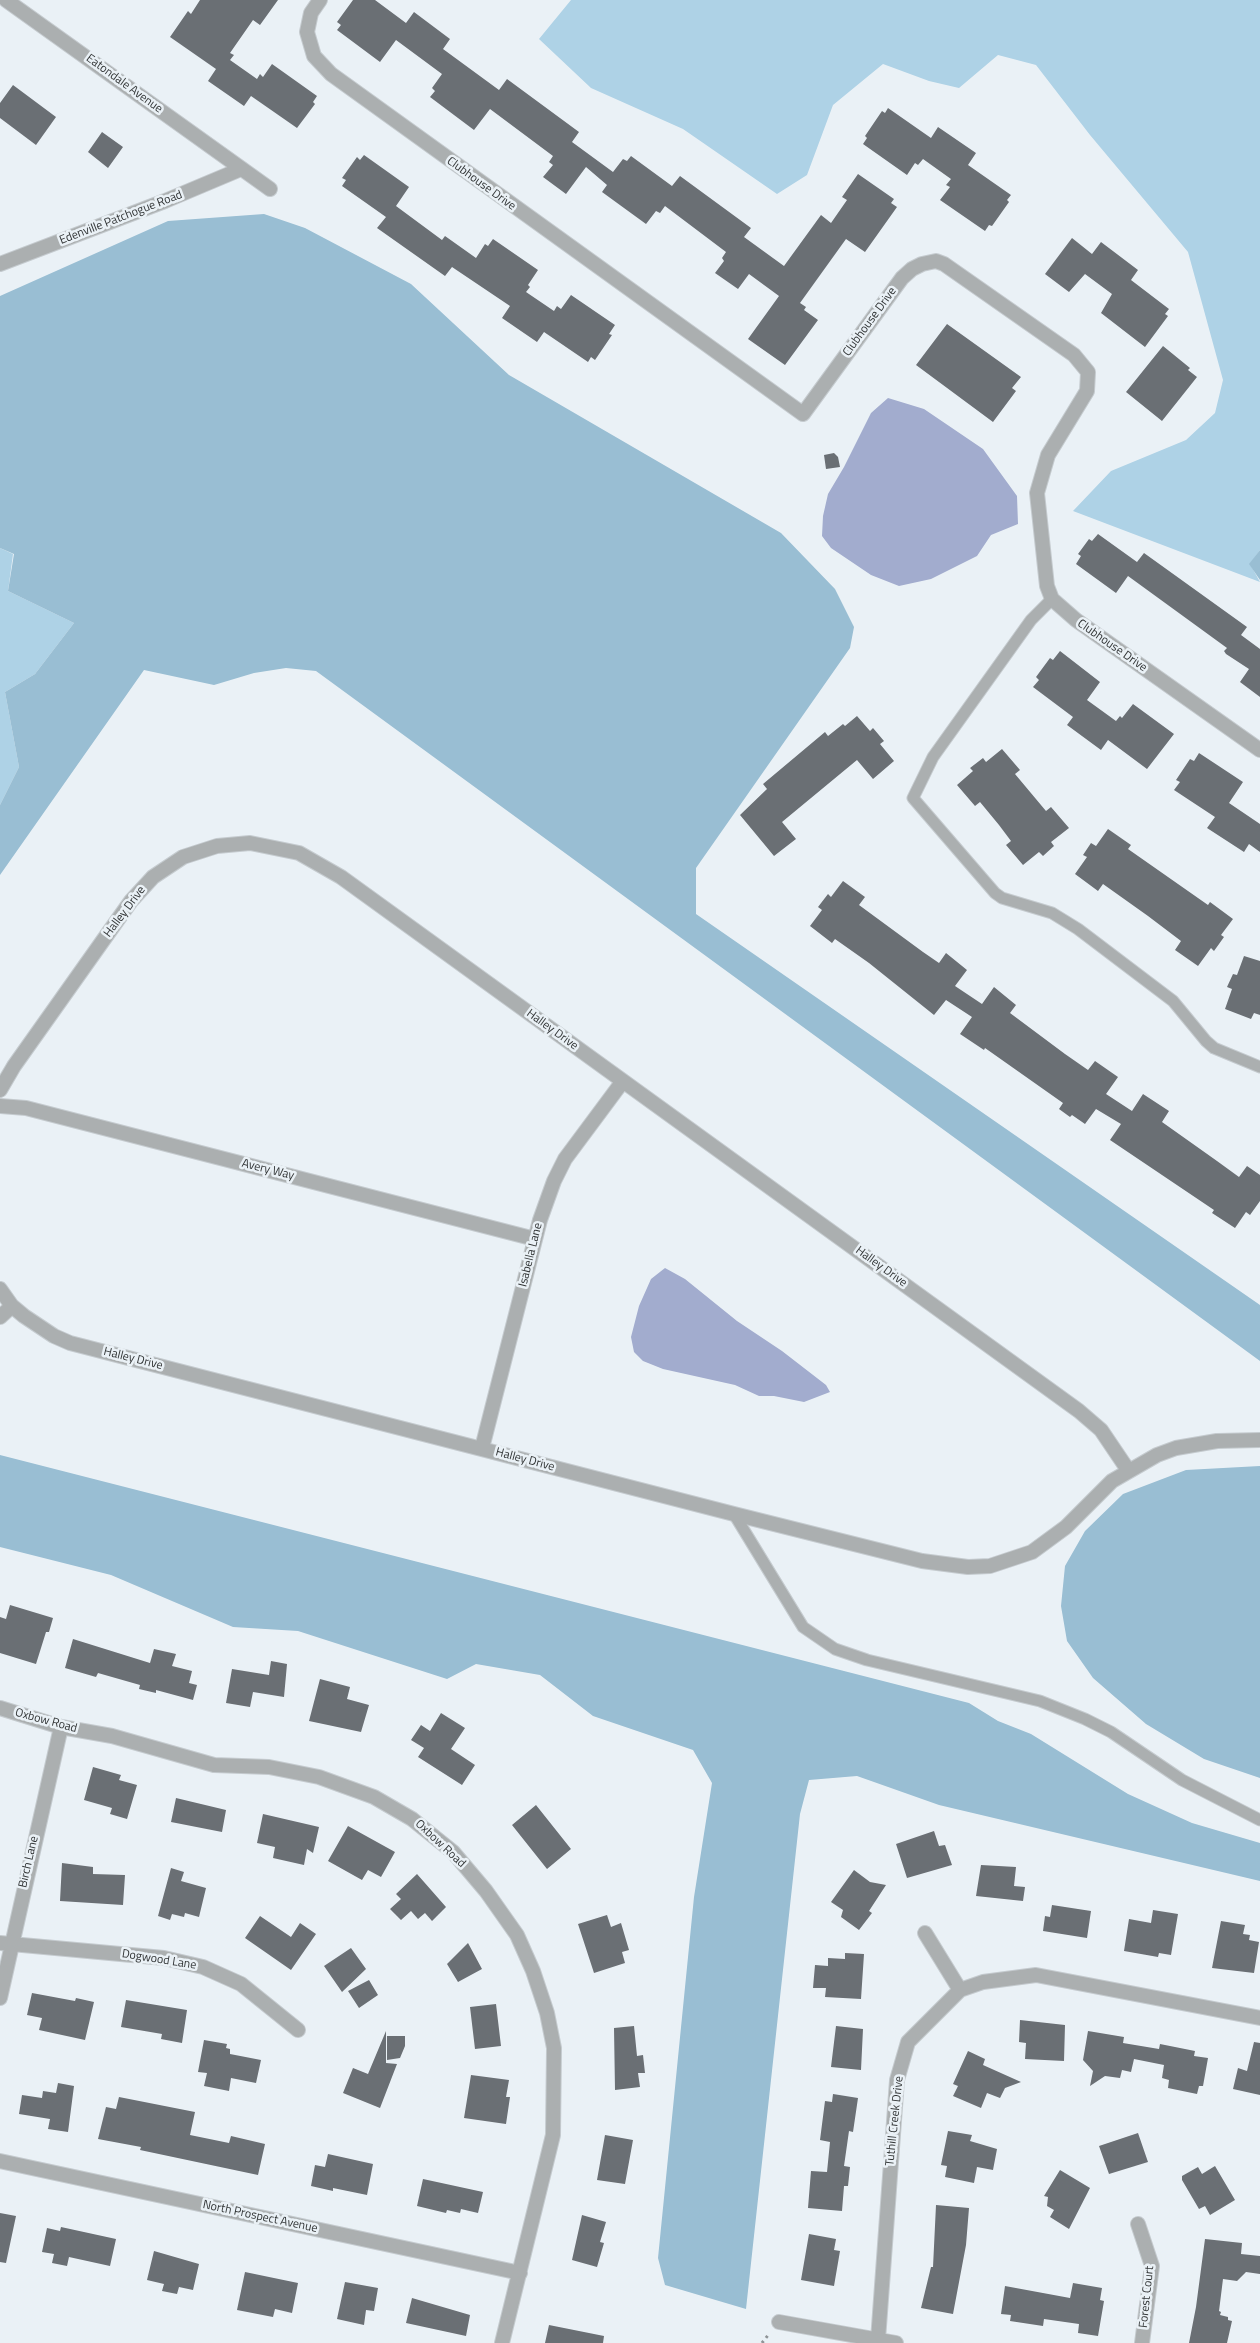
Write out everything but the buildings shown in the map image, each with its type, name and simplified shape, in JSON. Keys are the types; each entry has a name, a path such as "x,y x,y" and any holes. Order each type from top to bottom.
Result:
{"street":[{"name":"Eatondale Avenue","path":"6,0 270,189"},
{"name":"Clubhouse Drive","path":"320,0 311,13 307,32 314,56 326,70 575,252 803,414 902,278 912,269 922,264 936,261 944,264 1074,355 1088,372 1087,391 1048,455 1038,493 1047,586 1052,599 1076,620 1260,750"},
{"name":"Edenville Patchogue Road","path":"0,264 165,201 241,168"},
{"name":"Halley Drive","path":"0,1090 14,1066 140,889 167,867 199,851 217,846 250,843 299,852 327,868 1079,1411 1101,1430 1128,1470"},
{"name":"Isabella Lane","path":"482,1448 546,1201 565,1159 623,1081"},
{"name":"Avery Way","path":"0,1106 26,1108 535,1239"},
{"name":"Halley Drive","path":"0,1289 12,1306 38,1326 70,1342 734,1514 922,1561 968,1567 990,1566 1032,1552 1050,1541 1095,1497 1128,1470 1157,1455 1194,1444 1239,1439 1260,1440"},
{"path":"0,1317 12,1306"},
{"name":"Oxbow Road","path":"0,1708 61,1727 112,1736 214,1765 269,1766 319,1777 374,1797 412,1818 453,1852 486,1891 516,1935 533,1971 554,2048 553,2135 502,2343"},
{"name":"Birch Lane","path":"0,1998 5,1944 61,1727"},
{"path":"925,1933 960,1990"},
{"name":"Dogwood Lane","path":"5,1944 154,1957 203,1967 241,1984 298,2030"},
{"name":"Tuthill Creek Drive","path":"878,2340 897,2080 908,2042 960,1990 983,1982 1036,1975 1260,2018"},
{"name":"North Prospect Avenue","path":"0,2161 520,2273"},
{"name":"Forest Court","path":"1138,2224 1152,2266 1142,2343"},
{"path":"779,2322 896,2343"}],"lane":[{"path":"1052,599 1031,620 933,757 913,798 995,893 1002,898 1052,913 1078,929 1173,1001 1214,1048 1260,1067"},
{"path":"734,1514 803,1627 836,1650 867,1660 1049,1704 1111,1732 1182,1780 1260,1820"}],"shaded area":[{"path":"571,0 1260,0 1260,550 1250,564 1260,582 1073,511 1111,471 1186,440 1215,413 1223,380 1188,252 1090,135 1036,65 998,55 959,88 929,81 883,64 833,105 807,175 777,194 683,129 591,88 539,39"},
{"path":"264,214 305,228 411,284 509,375 781,533 835,589 854,627 850,648 696,868 696,914 1260,1305 1260,1361 316,671 286,668 254,673 214,685 144,670 0,875 0,805 19,767 5,692 35,674 74,623 8,591 14,554 0,548 0,296 168,221"},
{"path":"888,398 924,409 983,449 1017,496 1018,524 991,535 977,556 931,579 899,586 871,575 831,548 822,536 823,516 828,494 871,413"},
{"path":"0,548 13,554 8,591 74,623 35,674 5,692 19,767 0,805"},
{"path":"1260,550 1260,580 1249,564"},
{"path":"665,1268 685,1279 737,1321 782,1351 826,1385 830,1392 804,1402 774,1396 759,1396 735,1385 663,1369 643,1361 634,1352 631,1337 639,1306 651,1279"},
{"path":"0,1455 969,1703 998,1721 1031,1734 1128,1794 1192,1823 1260,1843 1260,1881 939,1805 857,1776 809,1780 800,1814 746,2309 665,2285 658,2258 694,1897 712,1783 693,1750 593,1716 540,1675 476,1664 447,1679 298,1631 233,1627 111,1575 0,1547"},
{"path":"1260,1466 1260,1778 1204,1759 1146,1724 1093,1678 1067,1641 1061,1606 1065,1566 1085,1531 1123,1494 1186,1470"}]}
